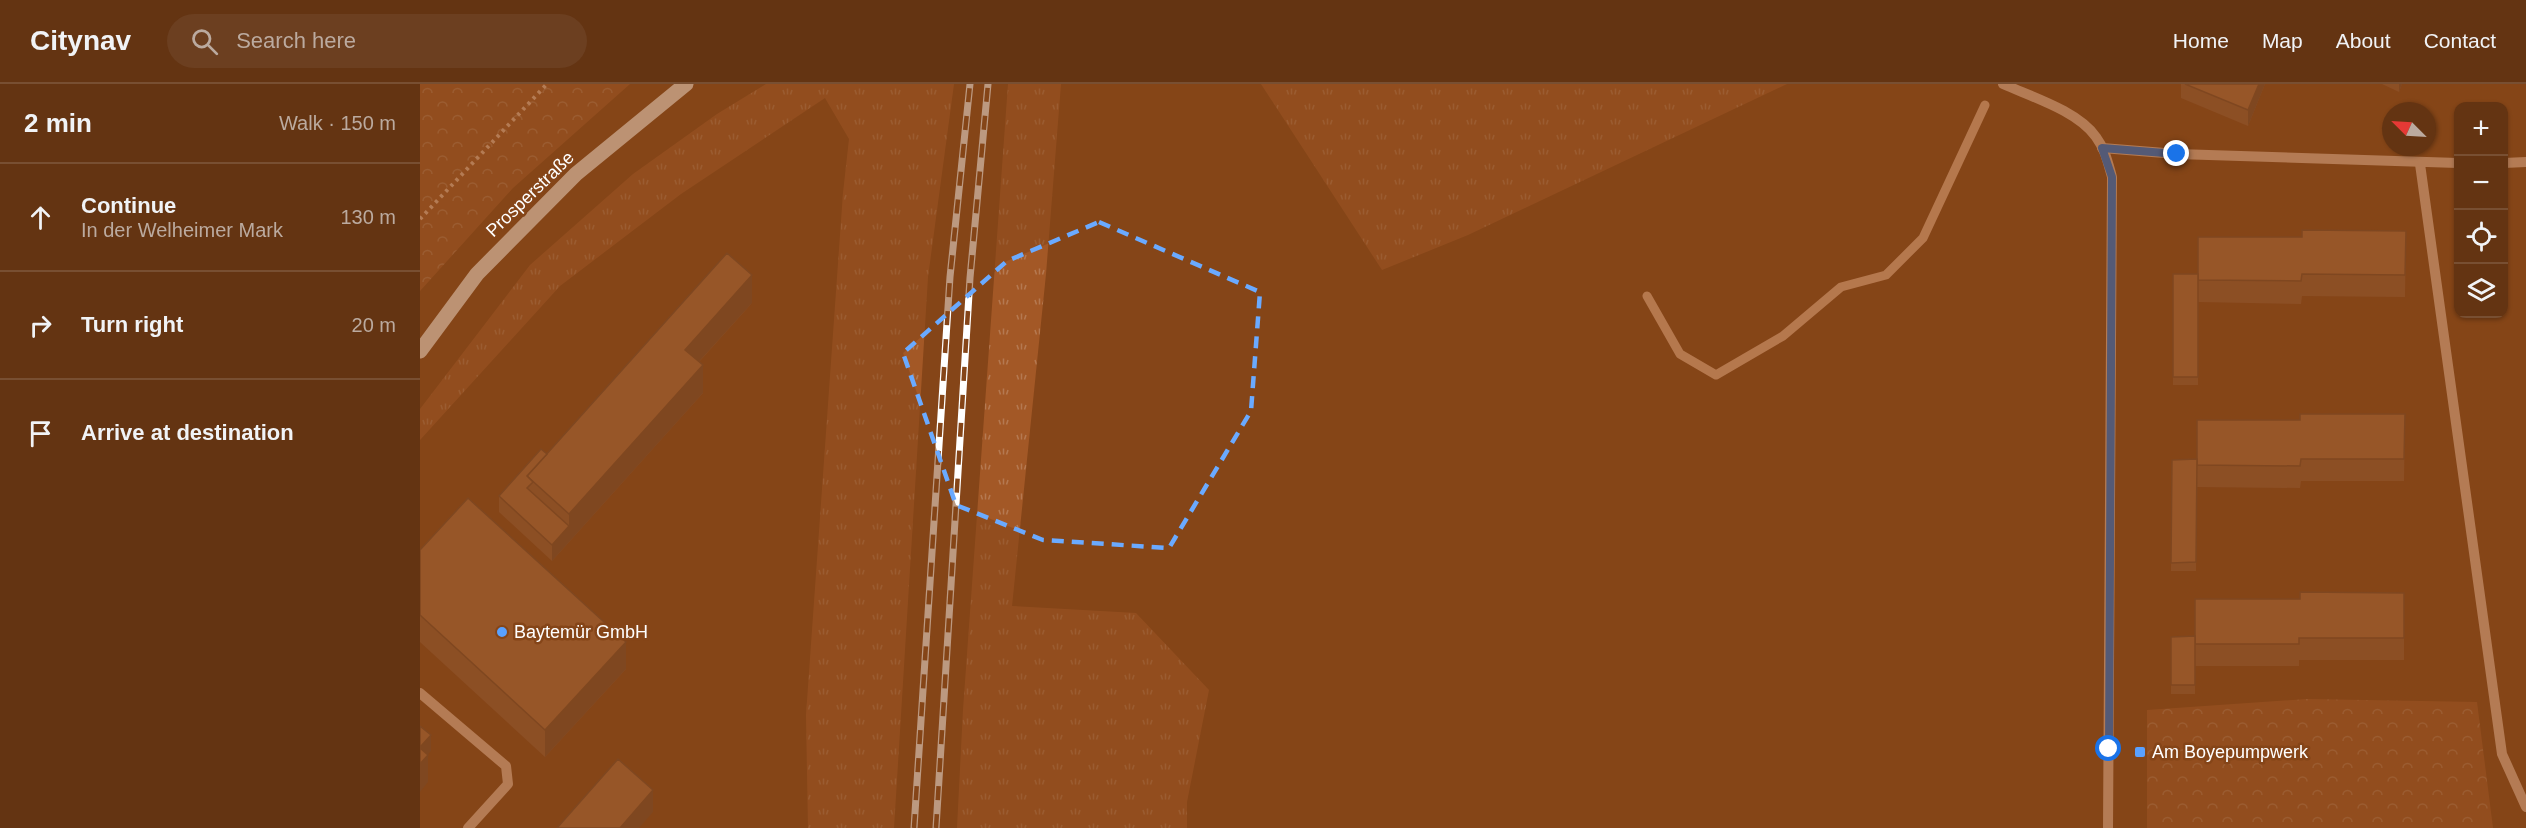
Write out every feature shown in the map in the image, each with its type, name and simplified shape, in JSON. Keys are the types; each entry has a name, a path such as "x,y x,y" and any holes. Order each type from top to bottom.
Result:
{"main road":[{"name":"Prosperstraße","path":"420,351 477,274 576,174 686,84"}],"street":[{"path":"2003,84 2074,117 2087,126 2102,148 2112,177 2108,828"},
{"path":"2102,148 2177,154 2420,164 2454,163"},
{"path":"2508,163 2526,162"},
{"path":"2420,164 2502,754 2526,807"},
{"path":"420,693 506,765 508,784 468,828"}],"path":[{"path":"420,219 547,84"}],"highlighted area":[{"path":"1099,222 1260,292 1251,411 1169,548 1043,540 956,505 903,353 1007,261"}],"green space":[{"path":"420,84 630,84 513,188 420,291"},
{"path":"766,84 954,84 928,277 894,828 808,828 806,715 843,193 849,139 825,98 681,194 560,286 420,440 420,409 530,265 633,174 717,114"},
{"path":"1008,84 1061,84 1046,274 1012,606 1136,613 1209,690 1187,802 1187,828 957,828 963,710"},
{"path":"1261,84 1787,84 1468,235 1382,270"},
{"path":"2307,699 2477,702 2493,828 2147,828 2147,710"}],"building":[{"path":"2185,84 2259,84 2248,110"},
{"path":"2302,230 2406,231 2405,275 2302,274 2301,281 2198,280 2198,237 2302,237"},
{"path":"727,253 752,275 685,350 703,365 569,514 527,476"},
{"path":"2173,274 2198,274 2198,377 2173,377"},
{"path":"2300,414 2405,414 2404,459 2301,459 2300,466 2197,465 2197,420 2300,420"},
{"path":"541,449 547,454 527,476 533,482 527,488 569,526 552,545 499,496"},
{"path":"2197,459 2196,562 2171,563 2172,460"},
{"name":"Baytemür GmbH","path":"468,498 626,642 545,730 420,615 420,550"},
{"path":"2300,592 2404,593 2404,638 2299,638 2299,644 2195,644 2195,599 2300,599"},
{"path":"2195,636 2195,685 2171,685 2171,637"},
{"path":"420,726 431,735 420,747"},
{"path":"420,748 428,755 420,764"},
{"path":"618,759 653,790 620,828 557,828"}],"waterway":[{"path":"1647,296 1680,354 1716,375 1783,336 1841,287 1886,275 1923,238 1985,105"}],"railway":[{"path":"914,828 950,277 970,84"},
{"path":"936,828 970,278 988,84"}],"place":[{"name":"Baytemür GmbH","path":"502,632"},
{"name":"Am Boyepumpwerk","path":"2140,752"}],"route":[{"path":"2109,749 2112,177 2102,148 2177,154"}]}
